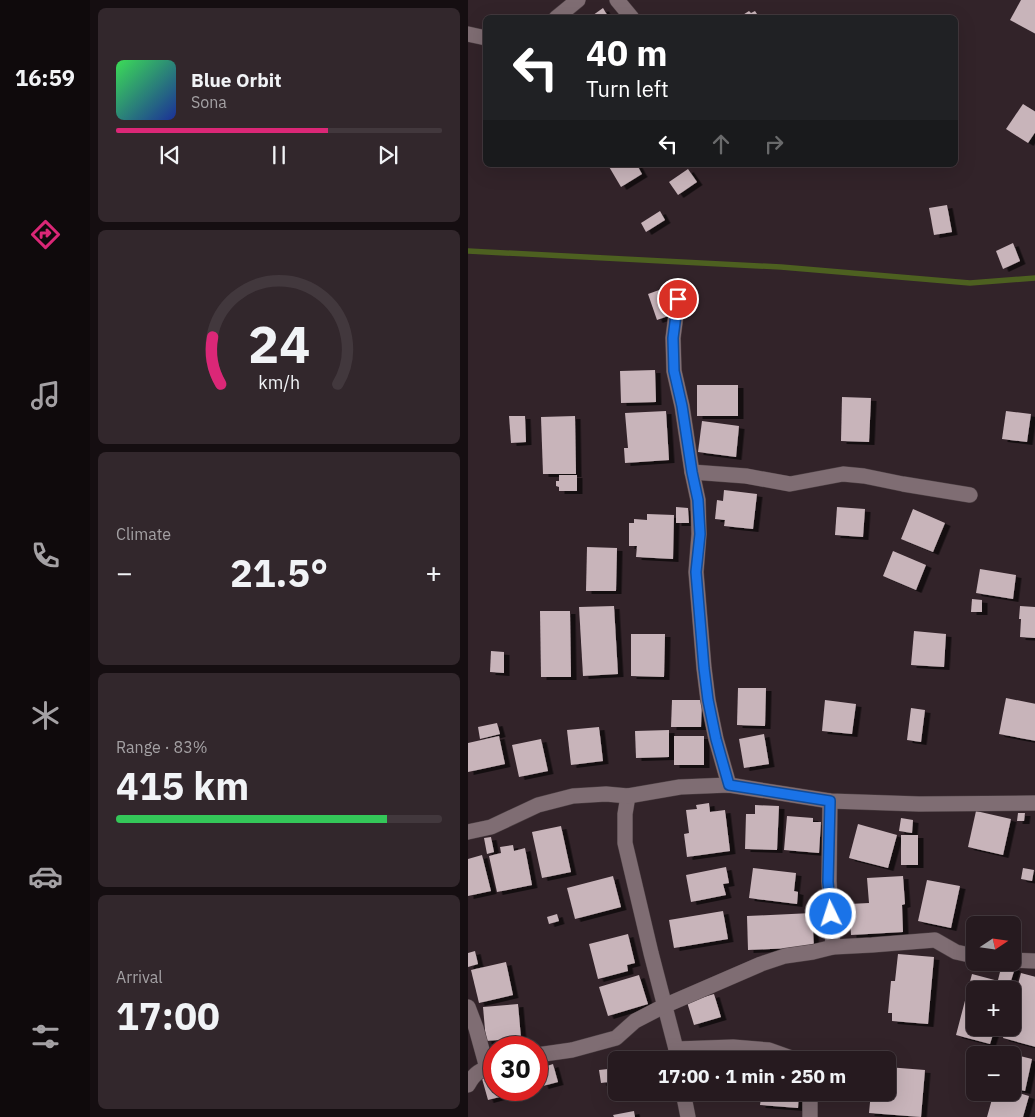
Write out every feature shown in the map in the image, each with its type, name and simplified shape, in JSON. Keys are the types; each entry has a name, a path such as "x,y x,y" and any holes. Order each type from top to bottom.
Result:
{"street":[{"path":"560,15 578,0"},
{"path":"617,0 630,15"},
{"path":"468,34 483,37"},
{"path":"678,299 673,338 674,371 698,500 700,534 696,572 708,700 716,739 729,785"},
{"path":"692,472 746,476 790,484 843,474 970,495"},
{"path":"468,832 491,827 538,805 573,796 606,794 628,796 680,787 729,785 830,801 919,804 1036,803"},
{"path":"628,796 624,814 625,843 676,1051"},
{"path":"830,801 828,882 833,947"},
{"path":"548,1053 572,1050 616,1038 635,1021 664,1006 785,956 833,947 935,940 956,952 966,954"},
{"path":"1021,960 1036,961"},
{"path":"468,1007 483,1046"},
{"path":"701,1051 734,1047 772,1051"},
{"path":"468,1086 472,1076 483,1071"},
{"path":"685,1101 688,1117"},
{"path":"810,1101 810,1117"}],"building":[{"path":"1021,0 1036,0 1036,34 1010,20"},
{"path":"603,8 607,15 593,15"},
{"path":"749,11 751,13 755,11 758,15 743,15"},
{"path":"1023,104 1036,112 1036,131 1028,143 1006,129"},
{"path":"609,167 638,167 642,174 621,187"},
{"path":"688,169 697,182 678,195 669,182"},
{"path":"947,205 952,232 934,235 929,208"},
{"path":"660,211 665,220 646,232 641,223"},
{"path":"1013,243 1020,261 1003,269 996,251"},
{"path":"662,289 671,315 657,320 648,294"},
{"path":"655,370 656,402 621,403 620,371"},
{"path":"697,385 738,385 738,416 697,416"},
{"path":"842,397 871,398 869,442 841,441"},
{"path":"666,411 669,460 625,463 624,448 628,448 625,413"},
{"path":"1006,411 1031,414 1027,442 1002,439"},
{"path":"509,416 525,416 526,442 511,443"},
{"path":"575,416 576,474 543,474 541,417"},
{"path":"702,421 739,426 736,457 698,452"},
{"path":"559,475 577,475 577,491 559,491 556,481 559,481"},
{"path":"724,490 757,494 753,529 724,526 725,520 715,519 717,500 723,501"},
{"path":"676,507 688,508 689,523 676,523"},
{"path":"837,507 865,509 863,537 835,535"},
{"path":"913,509 945,523 933,552 901,539"},
{"path":"647,514 674,515 673,559 636,557 637,546 629,546 629,523 634,523 634,519 647,520"},
{"path":"587,547 617,548 616,591 586,591"},
{"path":"893,551 926,565 916,590 883,576"},
{"path":"980,569 1016,575 1013,599 976,593"},
{"path":"972,599 982,600 982,612 971,612"},
{"path":"614,606 618,674 583,676 579,607"},
{"path":"1020,606 1036,607 1036,638 1020,637"},
{"path":"540,611 570,611 571,677 541,677"},
{"path":"914,631 946,634 944,667 911,665"},
{"path":"631,634 665,634 664,677 631,676"},
{"path":"491,651 504,652 504,673 490,672"},
{"path":"738,688 766,688 765,726 737,725"},
{"path":"1006,698 1036,704 1036,741 999,734"},
{"path":"672,700 702,700 701,727 671,727"},
{"path":"825,700 856,704 852,734 822,731"},
{"path":"911,708 925,710 921,742 907,740"},
{"path":"497,723 500,734 480,739 478,727"},
{"path":"599,727 603,761 571,765 567,730"},
{"path":"669,730 669,757 636,758 635,731"},
{"path":"764,734 769,764 744,768 739,739"},
{"path":"499,736 505,764 468,772 468,743"},
{"path":"674,736 704,736 704,765 674,765"},
{"path":"541,739 548,771 519,777 512,745"},
{"path":"709,803 710,812 725,810 730,851 687,857 684,834 689,833 686,810 697,809 696,805"},
{"path":"755,805 779,806 777,850 745,849 746,814 755,814"},
{"path":"976,811 1011,819 1003,855 968,847"},
{"path":"1018,813 1025,813 1024,821 1017,821"},
{"path":"787,816 813,818 813,822 821,822 819,853 784,850"},
{"path":"901,818 913,820 912,833 899,831"},
{"path":"858,824 897,835 888,868 849,858"},
{"path":"561,826 571,872 542,878 532,832"},
{"path":"901,835 918,835 918,865 901,865"},
{"path":"491,837 494,852 487,854 484,838"},
{"path":"513,845 514,851 525,848 532,885 497,892 489,856 501,853 500,847"},
{"path":"482,855 491,891 468,896 468,859"},
{"path":"726,867 729,883 723,884 726,895 691,902 686,875"},
{"path":"753,868 796,873 794,891 798,892 797,904 749,898"},
{"path":"1023,868 1034,870 1032,881 1021,879"},
{"path":"613,876 621,907 575,919 567,888"},
{"path":"903,876 905,904 902,905 903,932 851,935 849,904 869,903 867,878"},
{"path":"927,880 960,886 951,928 918,921"},
{"path":"723,911 728,939 674,948 669,920"},
{"path":"812,913 814,947 748,950 747,916"},
{"path":"557,914 559,921 549,924 547,917"},
{"path":"628,934 635,963 627,965 628,971 598,979 589,944"},
{"path":"475,951 478,964 468,967 468,953"},
{"path":"898,954 934,957 928,1024 892,1021 892,1013 888,1013 891,981 895,981"},
{"path":"506,962 513,995 479,1003 471,970"},
{"path":"1000,971 1014,971 1011,981 998,980"},
{"path":"1021,973 1036,977 1036,1047 1003,1038 1004,1036 1021,1036 1021,981 1019,981"},
{"path":"972,974 998,981 970,981"},
{"path":"639,975 648,1004 608,1016 599,987"},
{"path":"714,994 721,1017 694,1025 687,1002"},
{"path":"966,997 966,1036 992,1036 990,1044 956,1035"},
{"path":"518,1004 521,1036 486,1036 483,1007"},
{"path":"1021,1056 1032,1059 1025,1091 1021,1090"},
{"path":"553,1064 558,1082 548,1085 548,1066"},
{"path":"896,1068 925,1070 921,1117 869,1113 870,1101 896,1101"},
{"path":"608,1069 608,1082 601,1083 599,1070"},
{"path":"1021,1094 1029,1096 1023,1117 987,1117 991,1101 1021,1101"},
{"path":"761,1101 798,1101 798,1108 760,1105"},
{"path":"634,1111 635,1117 614,1117 613,1115"}],"waterway":[{"path":"468,251 781,267 970,283 1036,278"}],"route":[{"path":"678,299 673,338 674,371 698,500 700,534 696,572 708,700 716,739 729,785 830,801 828,882 831,914"}]}
